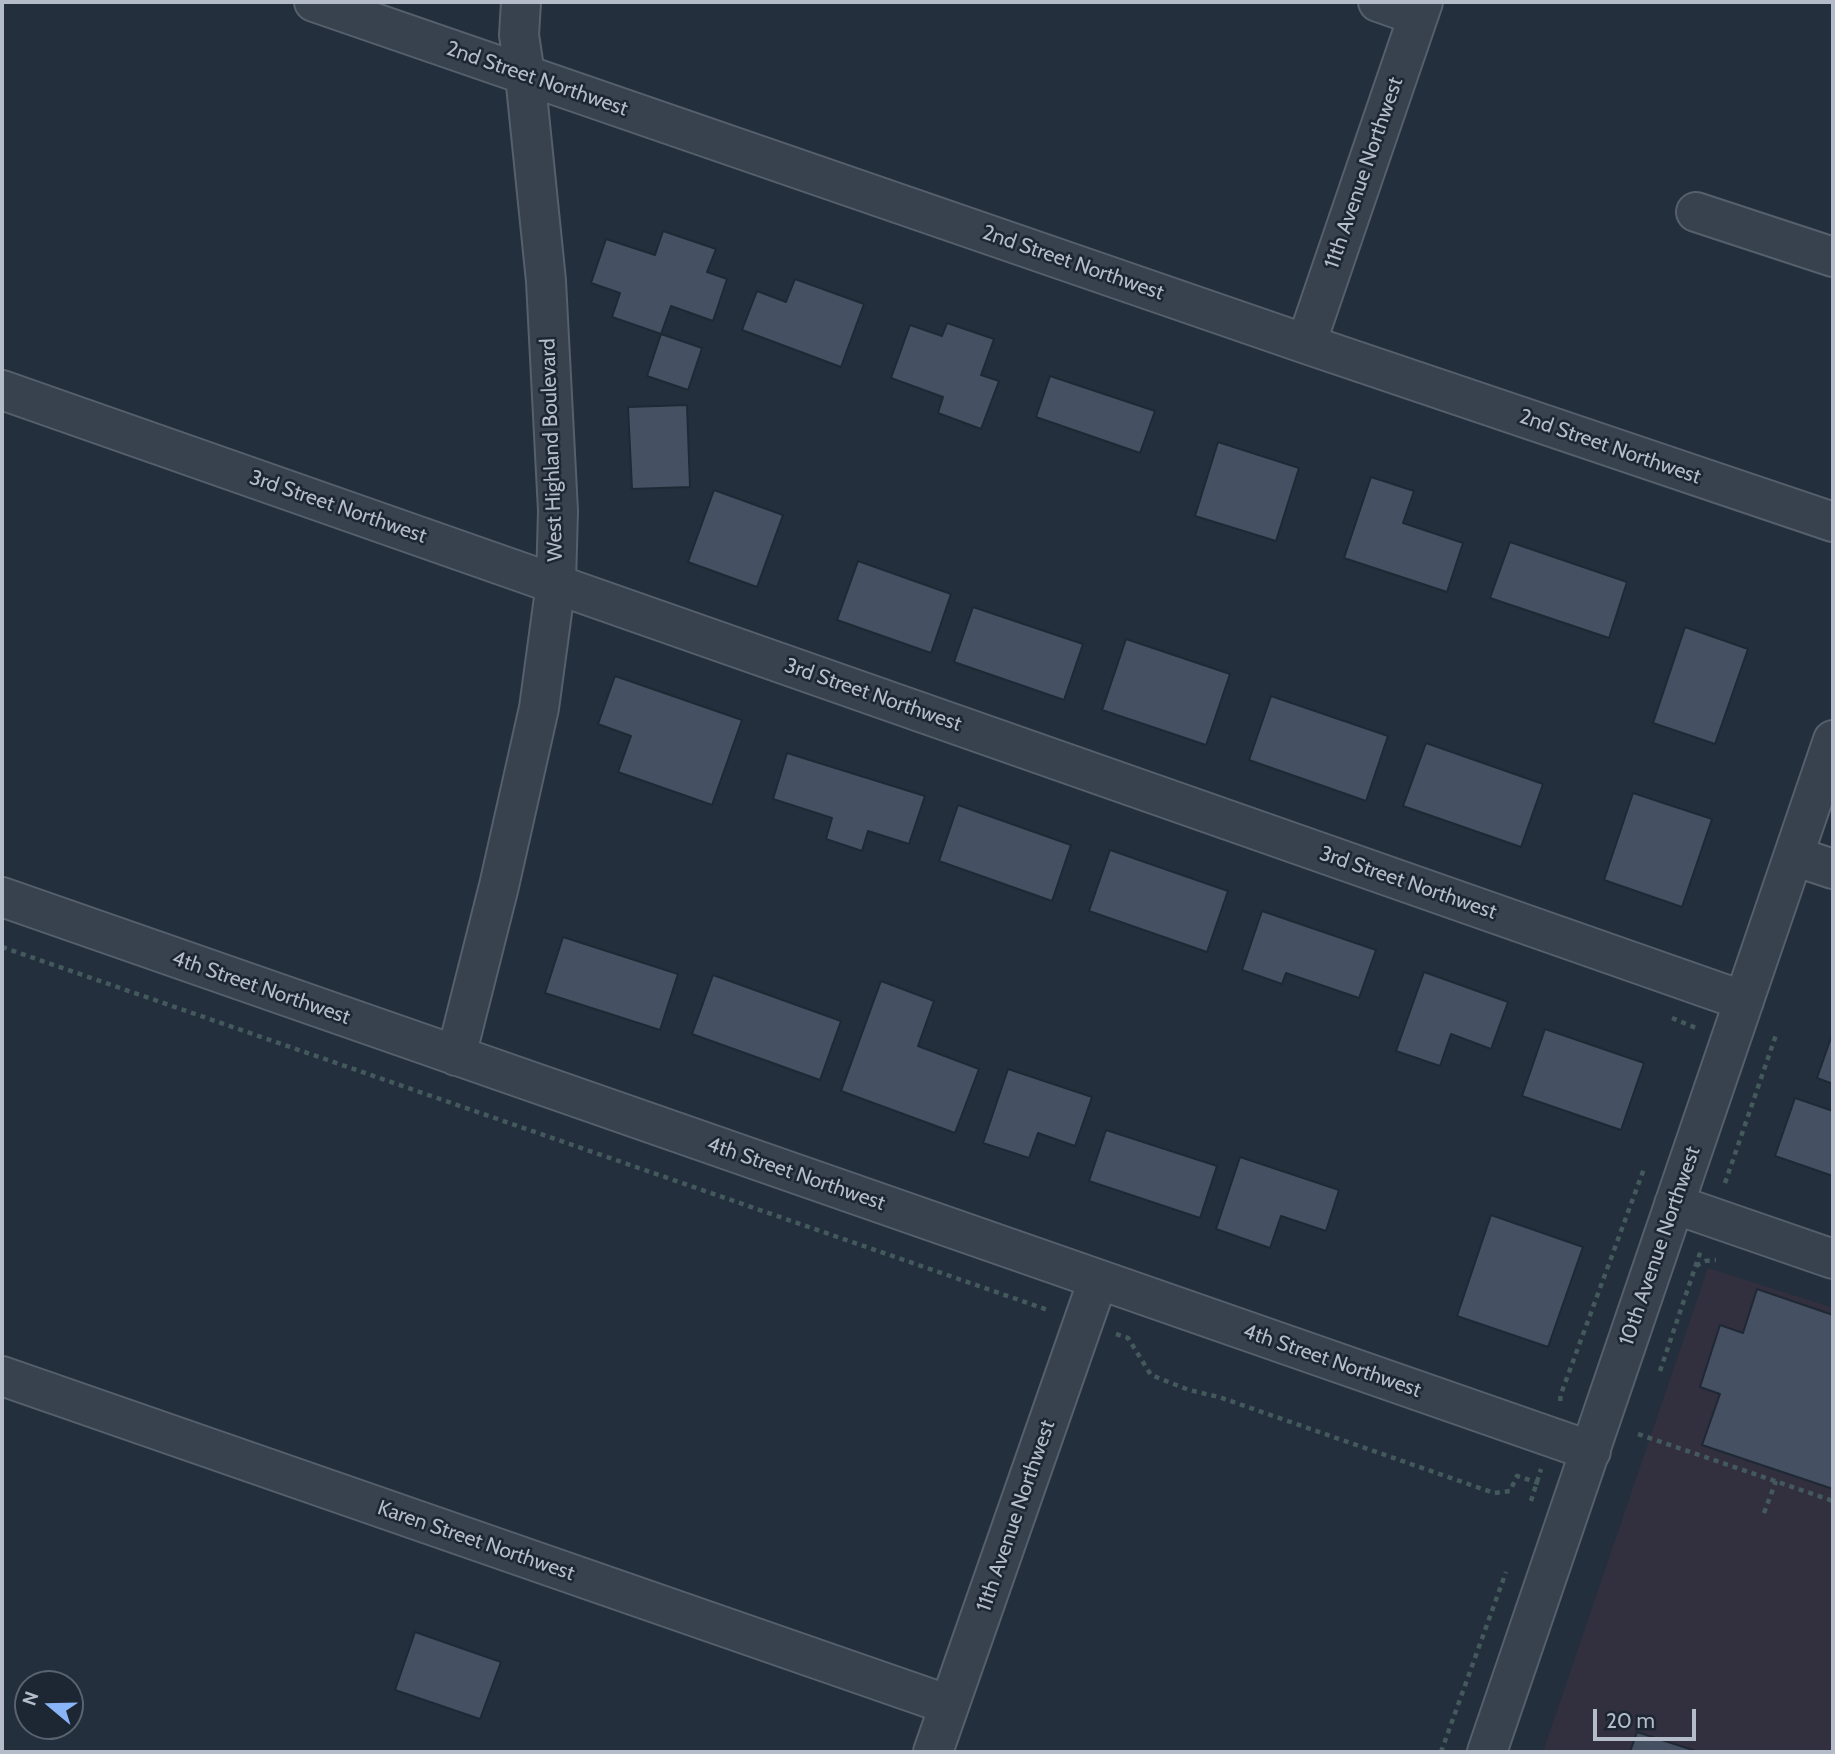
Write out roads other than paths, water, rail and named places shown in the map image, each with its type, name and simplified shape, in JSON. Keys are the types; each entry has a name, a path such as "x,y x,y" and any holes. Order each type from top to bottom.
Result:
{"street":[{"name":"2nd Street Northwest","path":"314,2 1833,523"},
{"name":"West Highland Boulevard","path":"456,1056 499,886 539,708 556,583 558,511 546,281 519,35 521,2"},
{"path":"1378,2 1420,9"},
{"name":"11th Avenue Northwest","path":"1306,344 1420,9"},
{"path":"1696,212 1833,257"},
{"name":"3rd Street Northwest","path":"2,390 1744,1001"},
{"name":"10th Avenue Northwest","path":"1488,1752 1833,740"},
{"path":"1794,856 1833,869"},
{"name":"4th Street Northwest","path":"2,897 1591,1451"},
{"path":"1674,1204 1833,1259"},
{"name":"11th Avenue Northwest","path":"933,1752 1098,1280"},
{"name":"Karen Street Northwest","path":"2,1376 950,1705"}]}
